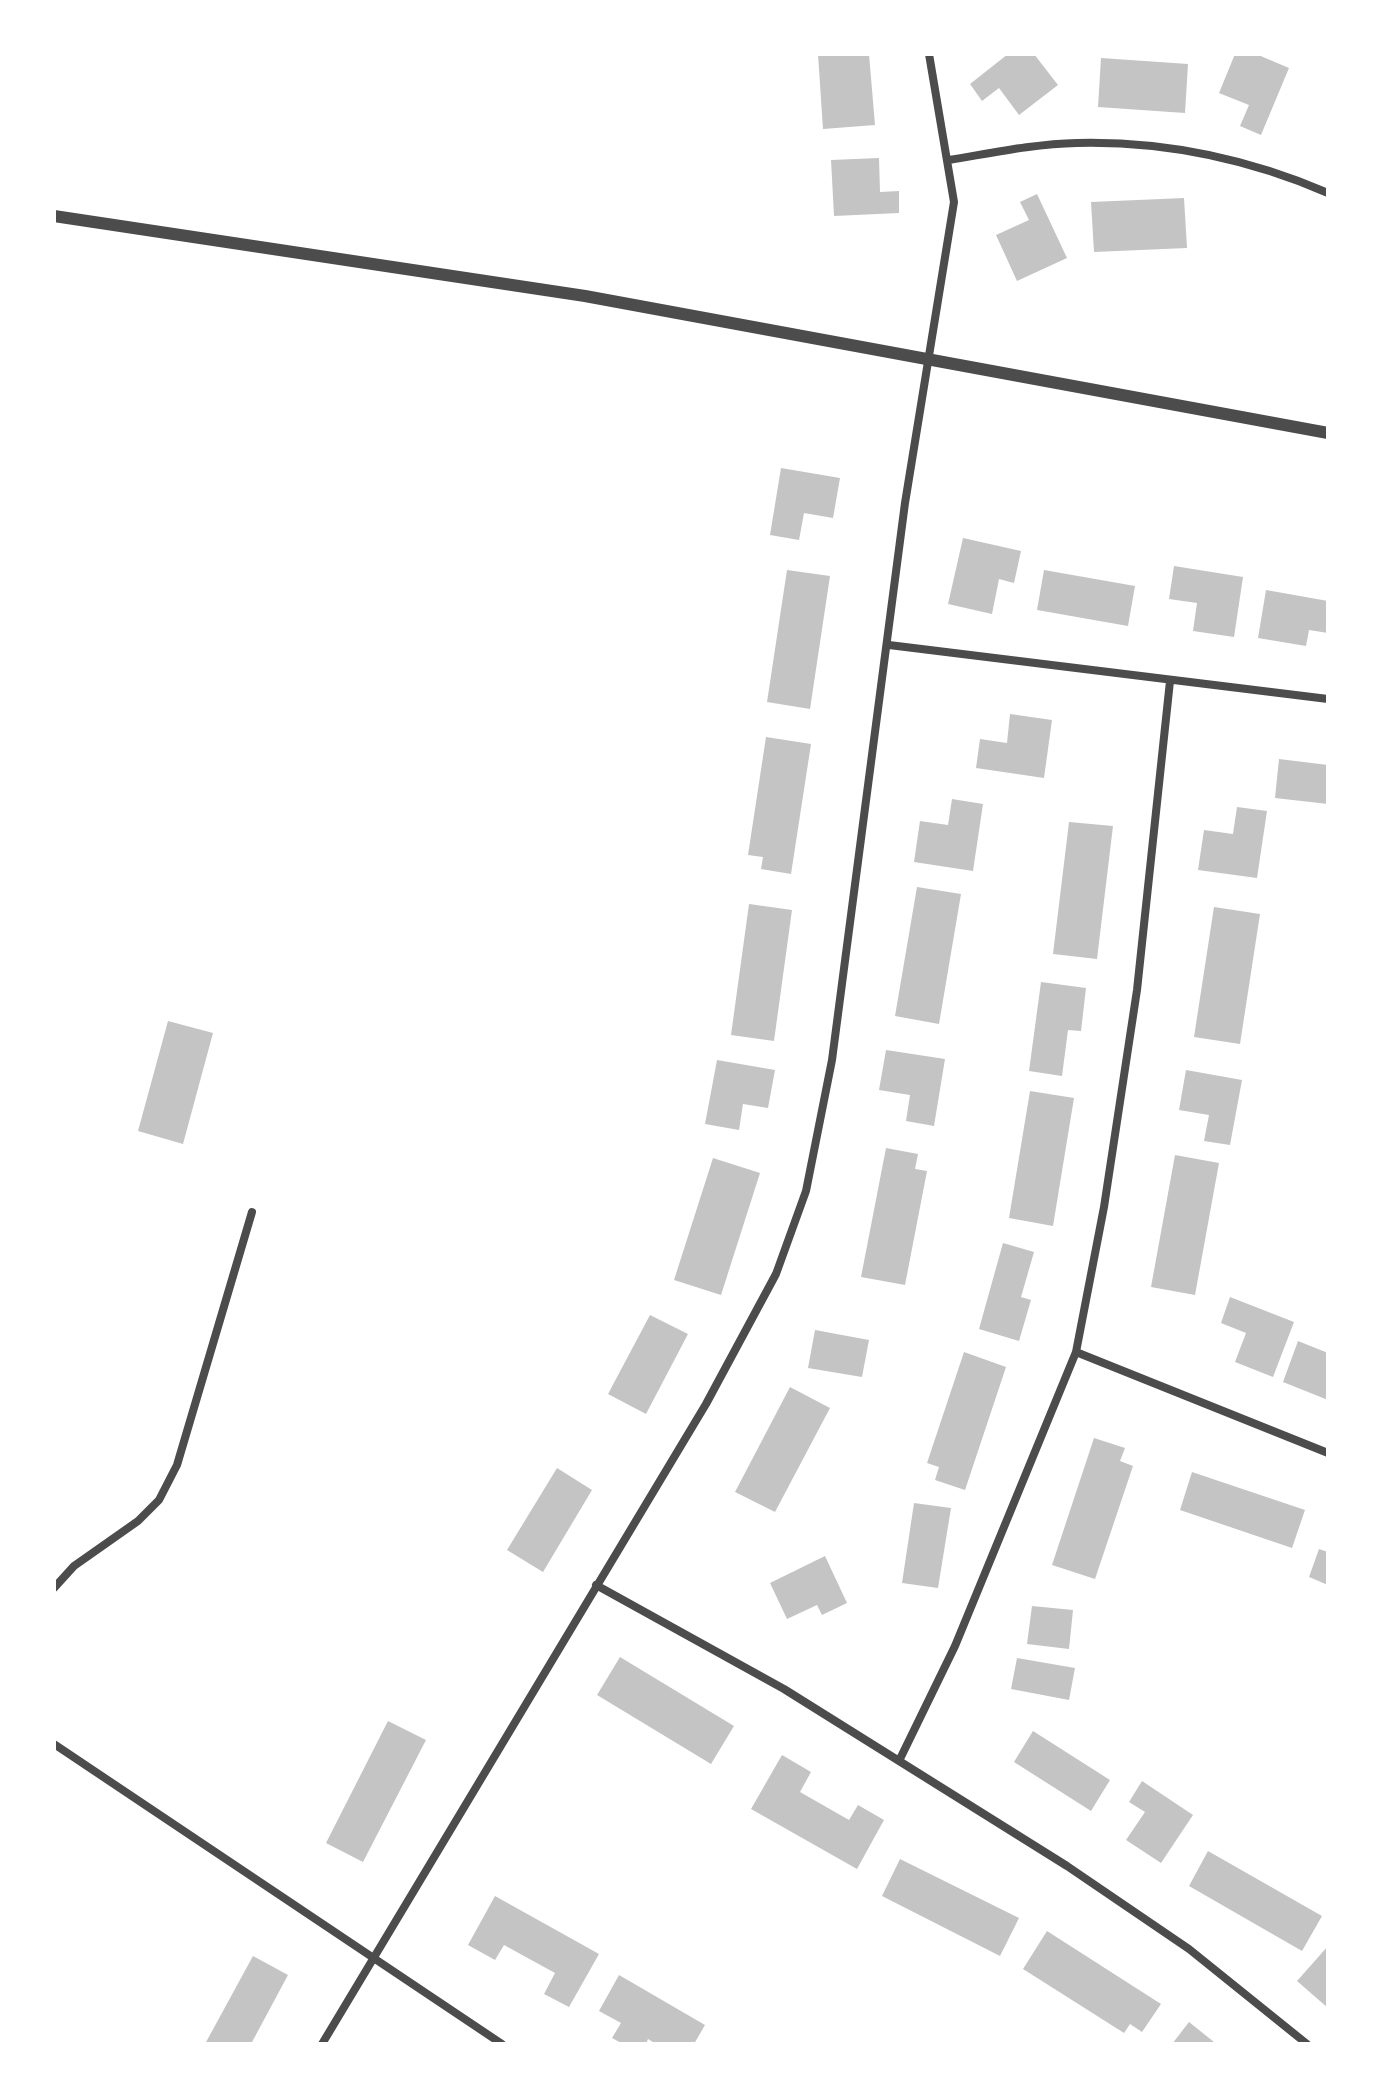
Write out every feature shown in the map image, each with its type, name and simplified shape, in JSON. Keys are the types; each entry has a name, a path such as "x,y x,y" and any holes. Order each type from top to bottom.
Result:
{"street":[{"path":"322,2044 375,1961 706,1404 776,1274 806,1191 832,1060 889,645 905,503 952,228 954,202 949,160 929,54"},
{"path":"949,160 1033,147 1121,144 1206,154 1252,165 1328,193"},
{"path":"54,216 585,296 1328,433"},
{"path":"889,645 1328,699"},
{"path":"899,1761 925,1716 1076,1352 1104,1207 1137,990 1170,681"},
{"path":"54,1588 74,1566 138,1521 159,1500 177,1465 252,1212"},
{"path":"1076,1352 1328,1453"},
{"path":"596,1585 784,1689 1067,1866 1189,1949 1307,2044"},
{"path":"54,1744 502,2044"}],"building":[{"path":"818,54 869,54 875,125 823,129"},
{"path":"1008,54 1034,54 1058,85 1019,115 999,88 982,101 970,84"},
{"path":"1235,54 1256,54 1289,68 1261,135 1240,126 1249,105 1219,93"},
{"path":"1101,58 1188,64 1185,113 1098,107"},
{"path":"879,158 880,192 899,191 899,213 834,216 831,160"},
{"path":"1037,194 1067,258 1017,281 996,235 1029,220 1020,202"},
{"path":"1184,198 1187,248 1094,252 1091,202"},
{"path":"781,468 840,478 833,518 804,513 799,540 770,535"},
{"path":"963,538 1021,551 1014,583 999,579 992,614 948,604"},
{"path":"1174,566 1243,577 1234,637 1193,631 1197,603 1169,599"},
{"path":"787,570 830,576 810,709 767,702"},
{"path":"1044,570 1135,586 1128,626 1037,610"},
{"path":"1266,590 1328,601 1328,633 1309,630 1306,646 1258,638"},
{"path":"1010,714 1052,720 1044,778 976,768 980,739 1007,743"},
{"path":"766,737 811,744 791,874 761,869 763,857 748,855"},
{"path":"1279,759 1328,765 1328,804 1275,798"},
{"path":"952,799 983,804 973,871 914,862 920,821 948,825"},
{"path":"1237,807 1267,811 1257,878 1198,870 1204,830 1233,834"},
{"path":"1069,822 1113,826 1097,959 1053,954"},
{"path":"917,887 961,894 939,1024 895,1016"},
{"path":"749,904 792,910 774,1041 731,1035"},
{"path":"1214,907 1260,914 1240,1044 1194,1037"},
{"path":"1041,982 1086,988 1081,1031 1068,1030 1062,1076 1029,1071"},
{"path":"168,1021 213,1033 183,1144 138,1131"},
{"path":"886,1050 945,1059 934,1126 906,1121 910,1095 879,1090"},
{"path":"717,1060 775,1070 768,1108 743,1104 739,1130 705,1124"},
{"path":"1186,1070 1242,1080 1230,1145 1204,1141 1209,1115 1179,1110"},
{"path":"1030,1091 1074,1098 1053,1226 1009,1218"},
{"path":"886,1148 918,1154 915,1169 927,1171 905,1285 861,1277"},
{"path":"1175,1155 1219,1163 1195,1295 1151,1287"},
{"path":"713,1158 760,1173 721,1295 674,1280"},
{"path":"1003,1243 1034,1252 1021,1297 1031,1300 1019,1341 979,1329"},
{"path":"1230,1297 1294,1322 1273,1377 1235,1362 1246,1333 1221,1323"},
{"path":"650,1315 688,1334 646,1414 608,1394"},
{"path":"815,1330 869,1340 862,1377 808,1368"},
{"path":"1298,1341 1328,1353 1328,1400 1283,1382"},
{"path":"964,1352 1006,1367 965,1490 935,1480 939,1467 927,1463"},
{"path":"790,1387 830,1408 775,1512 735,1492"},
{"path":"1094,1438 1125,1448 1120,1461 1133,1466 1095,1579 1052,1565"},
{"path":"557,1468 592,1490 543,1572 507,1550"},
{"path":"1192,1472 1305,1510 1292,1548 1180,1510"},
{"path":"914,1503 951,1508 938,1588 902,1583"},
{"path":"1319,1549 1328,1552 1328,1585 1309,1577"},
{"path":"825,1556 847,1603 822,1615 817,1605 787,1619 770,1583"},
{"path":"1032,1606 1073,1610 1069,1649 1027,1644"},
{"path":"620,1657 734,1726 711,1764 597,1695"},
{"path":"1017,1658 1075,1668 1069,1700 1011,1689"},
{"path":"388,1721 426,1740 363,1862 326,1843"},
{"path":"1033,1731 1110,1780 1091,1811 1014,1762"},
{"path":"782,1755 811,1772 800,1792 849,1820 858,1805 884,1820 857,1869 751,1809"},
{"path":"1142,1781 1193,1815 1161,1863 1126,1840 1145,1812 1129,1802"},
{"path":"1208,1851 1322,1916 1302,1951 1189,1886"},
{"path":"900,1859 1019,1918 1000,1956 882,1896"},
{"path":"495,1896 599,1954 569,2007 544,1994 555,1973 504,1945 495,1960 468,1945"},
{"path":"1047,1931 1161,2004 1142,2032 1130,2024 1124,2033 1023,1969"},
{"path":"1328,1946 1328,2008 1297,1981"},
{"path":"253,1956 288,1975 251,2044 205,2044"},
{"path":"619,1975 705,2025 694,2044 656,2044 648,2039 646,2044 623,2044 612,2038 621,2023 599,2011"},
{"path":"1189,2022 1214,2042 1172,2044"}]}
